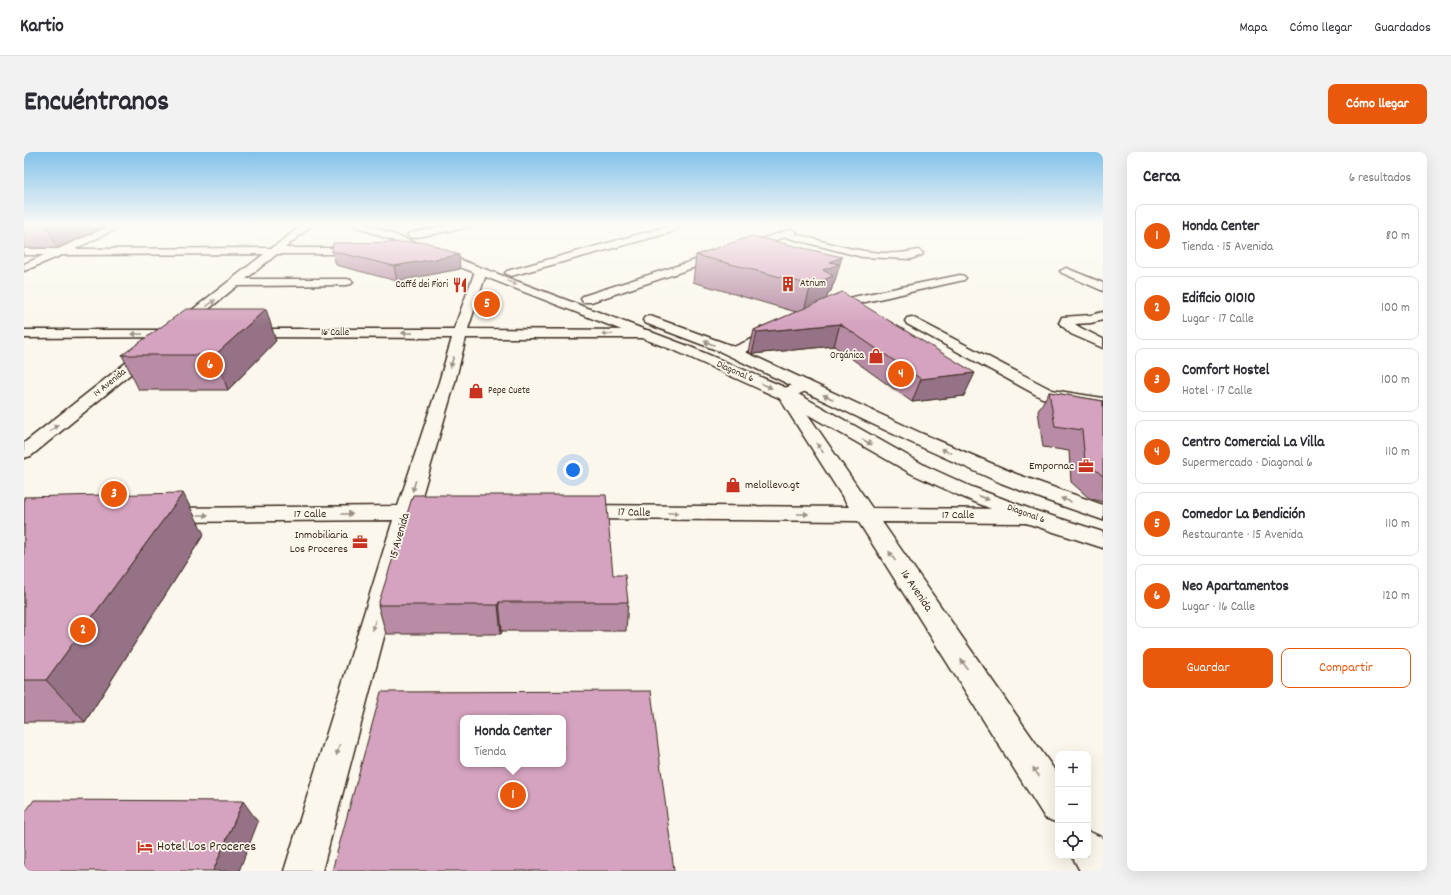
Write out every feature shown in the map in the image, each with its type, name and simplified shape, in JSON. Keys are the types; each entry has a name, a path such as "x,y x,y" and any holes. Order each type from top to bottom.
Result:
{"street":[{"path":"24,268 46,258"},
{"name":"14 Avenida","path":"24,452 268,258"},
{"name":"Diagonal 6","path":"446,258 794,390 1009,479 1103,513"},
{"name":"Diagonal 6","path":"471,258 734,352 919,470 965,491 1028,516 1103,540"},
{"path":"511,273 568,258"},
{"path":"587,299 707,258"},
{"name":"15 Avenida","path":"303,871 406,514 480,271"},
{"path":"1066,271 1103,287"},
{"path":"814,316 848,302 960,278"},
{"path":"236,282 347,282"},
{"path":"1103,316 1091,319 1067,320 1066,323 1076,331 1103,344"},
{"path":"912,321 1048,394 1103,403"},
{"path":"1072,328 1089,327 1103,330"},
{"path":"734,352 786,328"},
{"path":"24,334 195,334"},
{"name":"16 Calle","path":"226,334 646,334"},
{"name":"16 Avenida","path":"794,390 865,514 1055,800"},
{"name":"17 Calle","path":"559,512 1028,516"},
{"name":"17 Calle","path":"149,515 460,513"},
{"path":"1091,854 1102,871"}],"building":[{"path":"359,258 444,258 394,266"},
{"path":"706,258 841,258 830,262 839,264 823,270 833,276 811,285"},
{"path":"842,292 975,373 921,379 840,324 757,332 754,330"},
{"path":"186,309 266,309 215,355 122,355"},
{"path":"1049,392 1103,401 1103,476 1085,461 1082,430 1055,426"},
{"path":"183,493 46,680 24,680 24,497"},
{"path":"413,495 606,495 613,575 625,575 628,602 499,602 498,605 378,605"},
{"path":"651,691 674,871 332,871 381,692"},
{"name":"Hotel Los Proceres","path":"34,800 243,801 213,871 24,871 24,814"}],"place":[{"name":"Atrium","path":"788,284"},
{"name":"Caffé dei Fiori","path":"460,285"},
{"name":"Comedor La Bendición","path":"487,304"},
{"name":"Orgánica","path":"876,356"},
{"name":"Neo Apartamentos","path":"210,365"},
{"name":"Centro Comercial La Villa","path":"901,374"},
{"name":"Pepe Cuete","path":"476,391"},
{"name":"Empornac","path":"1086,466"},
{"name":"melollevo.gt","path":"733,485"},
{"name":"Comfort Hostel","path":"114,494"},
{"name":"Inmobiliaria Los Proceres","path":"360,542"},
{"name":"Edificio 01010","path":"83,630"},
{"name":"Honda Center","path":"513,795"},
{"name":"Hotel Los Proceres","path":"145,847"}]}
